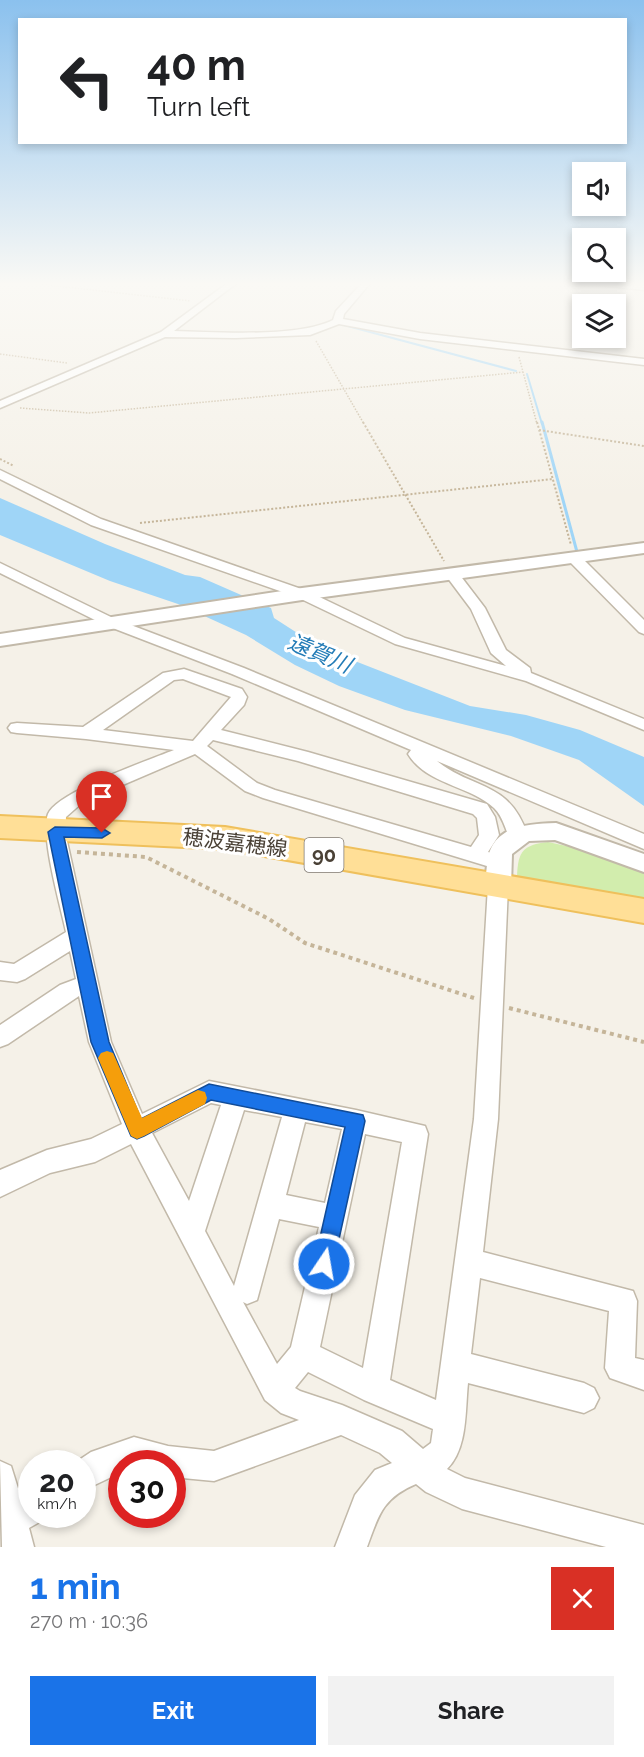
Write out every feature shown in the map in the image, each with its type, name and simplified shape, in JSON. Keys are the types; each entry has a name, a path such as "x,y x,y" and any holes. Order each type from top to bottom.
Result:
{"main road":[{"name":"穂波嘉穂線","path":"0,828 57,841 225,838 499,874 644,911"}],"street":[{"path":"0,405 118,354"},
{"path":"577,354 644,362"},
{"path":"0,474 96,522 295,595 400,641 532,678 644,725"},
{"path":"0,640 295,595 644,548"},
{"path":"574,558 644,629"},
{"path":"0,567 38,588 644,842"},
{"path":"451,573 478,609 500,652 532,678"},
{"path":"86,733 169,676 177,674 236,693 239,697 197,747 76,798 57,815 57,841 100,1042 137,1130 275,1390 291,1403 342,1420 391,1442 437,1481 462,1493 644,1541"},
{"path":"17,728 86,733 197,747 251,787 476,856 499,874"},
{"path":"209,733 291,753 480,809 486,818 489,835 476,856"},
{"path":"402,741 440,773 493,796 513,818 519,836"},
{"path":"351,1547 366,1506 386,1481 435,1460 445,1450 486,1119 494,1005 500,852 510,841 519,836 540,831 556,831 644,863"},
{"path":"6,976 78,936"},
{"path":"0,1037 68,991 88,984"},
{"path":"0,1185 47,1162 95,1150 209,1092 416,1134 375,1390"},
{"path":"190,1233 236,1097"},
{"path":"247,1290 296,1109"},
{"path":"275,1390 304,1354 356,1121"},
{"path":"270,1204 334,1218"},
{"path":"469,1262 623,1301 620,1368 644,1375"},
{"path":"304,1354 375,1390 449,1421"},
{"path":"456,1365 584,1398"},
{"path":"96,1467 134,1452 168,1461 213,1466 342,1420"},
{"path":"0,1477 18,1518"}],"path":[{"path":"1,354 91,366"},
{"path":"323,354 451,573"},
{"path":"18,408 89,413 523,372 574,558"},
{"path":"540,430 644,446"},
{"path":"0,459 18,469"},
{"path":"132,520 142,524 553,479"},
{"path":"57,841 146,857 269,919 304,943 494,1005 644,1042"}],"green space":[{"path":"548,842 580,849 644,872 644,899 517,876 521,855 527,847"}],"water":[{"name":"遠賀川","path":"0,498 105,544 185,575 200,577 271,608 274,618 319,647 470,706 526,715 580,730 644,757 644,806 579,760 511,736 405,710 339,686 295,665 246,635 178,604 110,581 0,535"}],"waterway":[{"path":"453,354 516,371"},
{"path":"527,374 542,424"},
{"path":"542,422 577,552"}],"slow traffic":[{"path":"107,1058 137,1130 198,1098"}],"route":[{"path":"102,833 55,832 100,1042 135,1127 137,1130 209,1092 356,1121 324,1264"}]}
